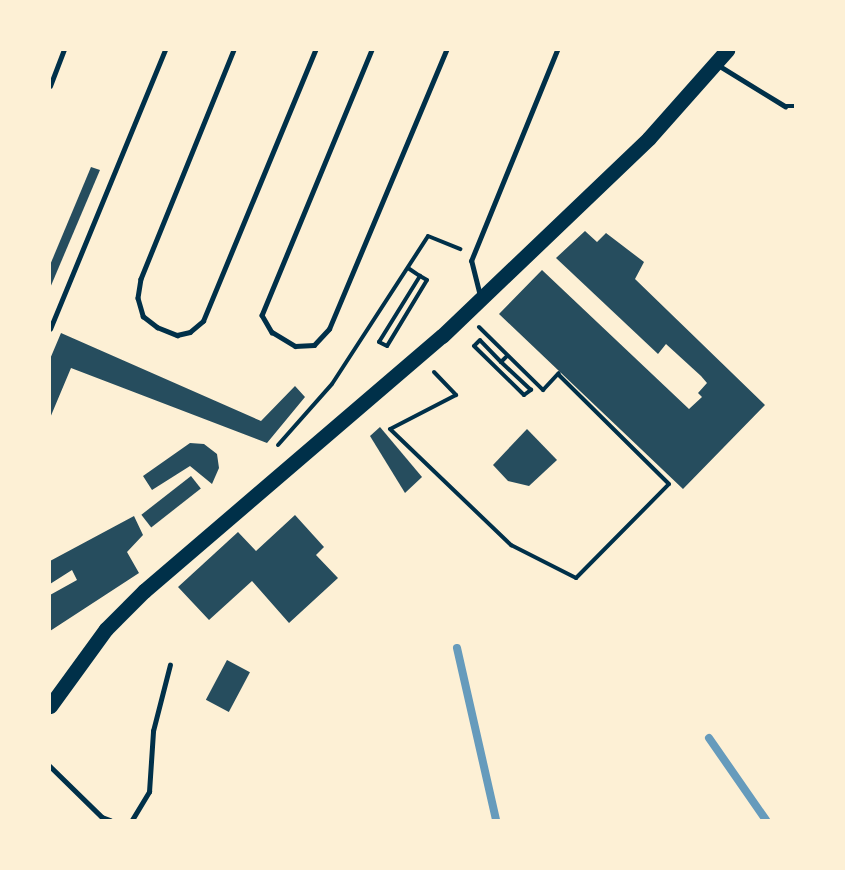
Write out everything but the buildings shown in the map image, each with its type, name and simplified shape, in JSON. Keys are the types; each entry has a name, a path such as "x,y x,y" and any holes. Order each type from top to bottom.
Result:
{"main road":[{"path":"50,706 106,629 144,591 442,336 649,138 727,50"}],"lane":[{"path":"50,86 64,50"},
{"path":"50,329 165,50"},
{"path":"234,50 141,279 138,298 143,316 157,327 177,335 190,333 203,321 315,50"},
{"path":"372,50 262,315 272,332 295,346 314,345 329,329 446,50"},
{"path":"481,298 471,261 557,50"},
{"path":"715,64 785,106 795,106"},
{"path":"132,820 149,792 153,731 170,665"},
{"path":"50,766 102,818 110,820"}],"path":[{"path":"270,454 332,384 428,236 474,254"},
{"path":"408,268 427,280 387,346 379,342 420,276"},
{"path":"429,367 456,395 390,429 511,545 576,578 669,484 559,373 543,390 477,325"},
{"path":"480,340 501,362 524,383 531,390 524,395 474,346 480,340"},
{"path":"501,362 507,356"}],"waterway":[{"path":"457,648 496,820"},
{"path":"709,738 766,820"}]}
